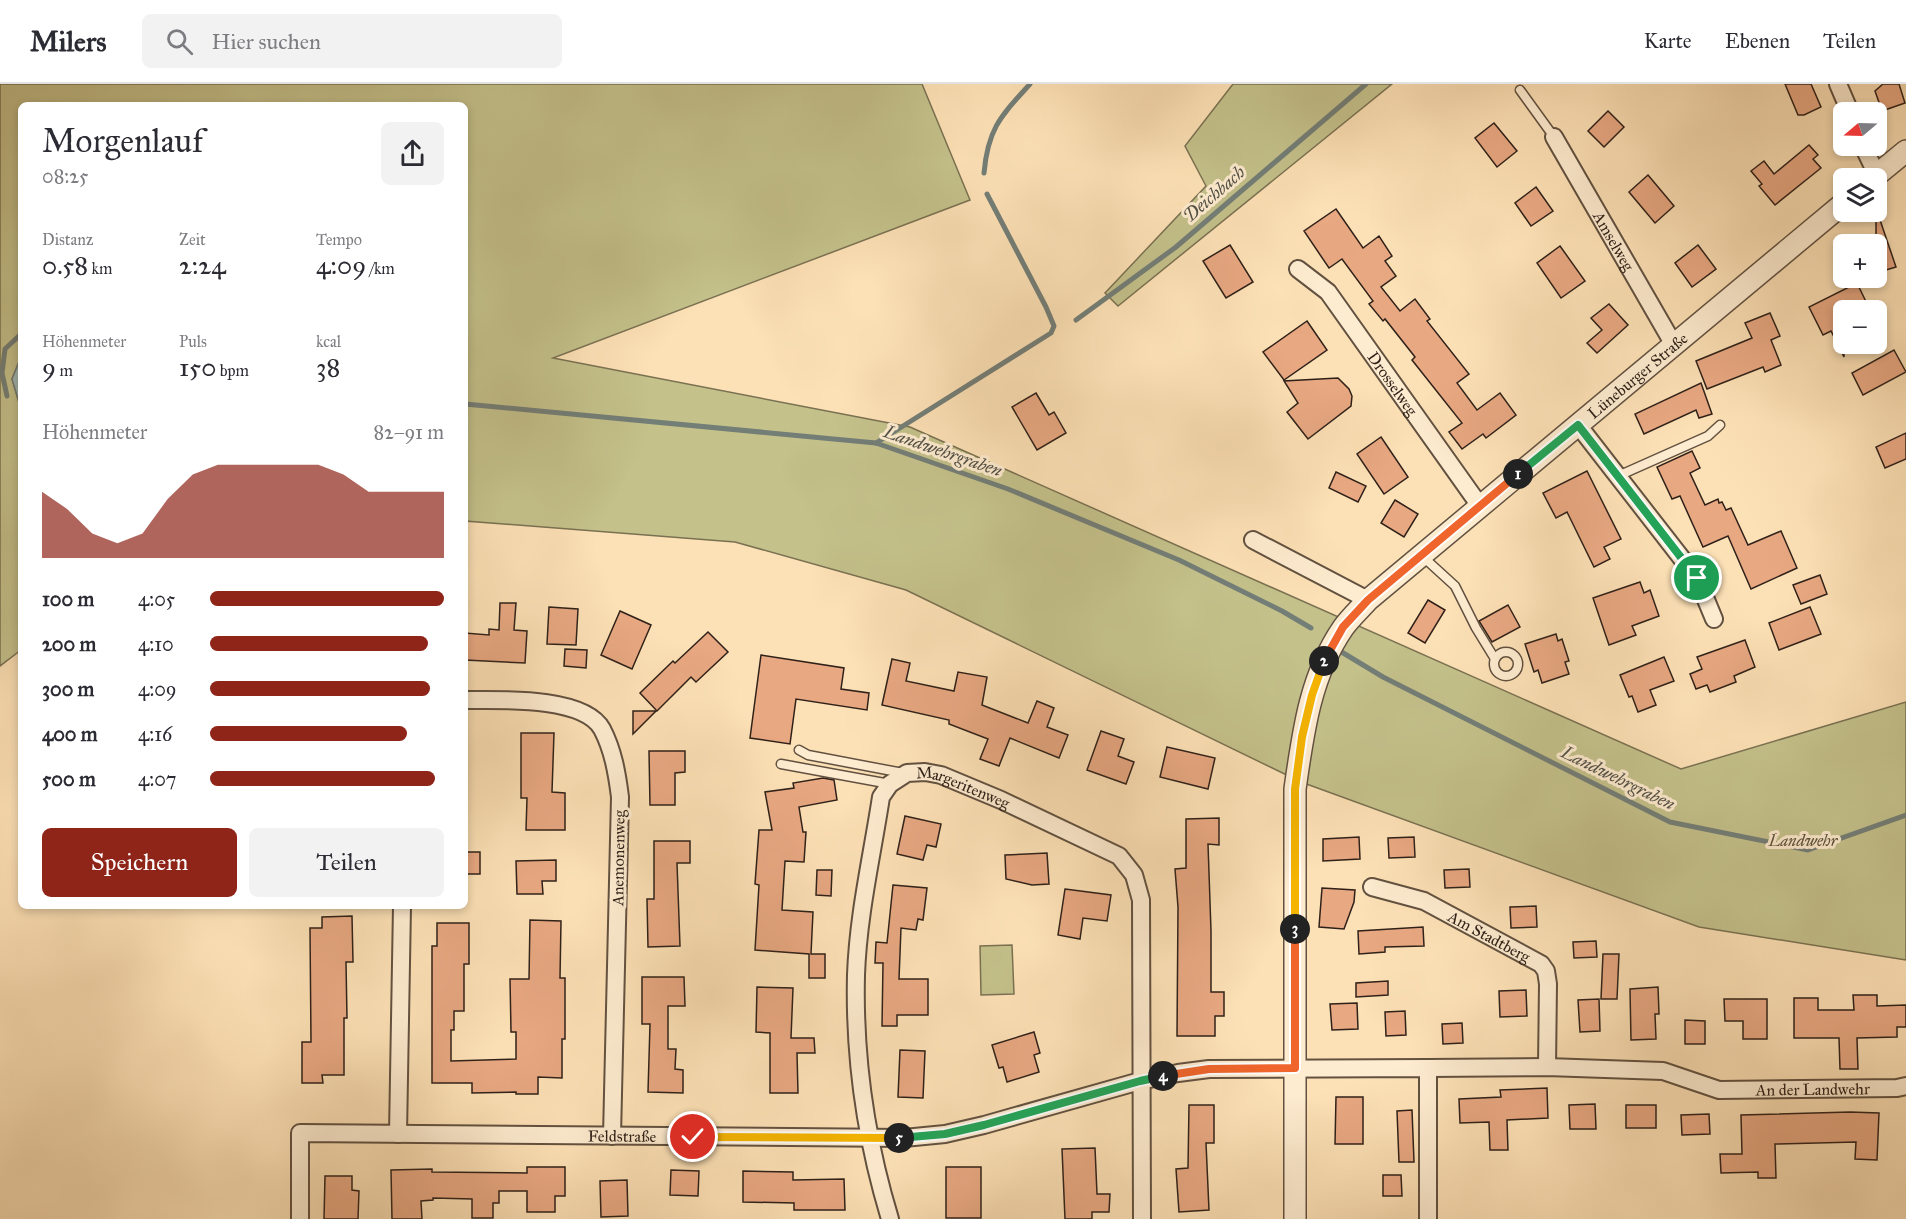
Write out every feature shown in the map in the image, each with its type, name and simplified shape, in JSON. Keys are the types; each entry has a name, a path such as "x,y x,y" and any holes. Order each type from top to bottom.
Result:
{"street":[{"path":"1838,84 1846,102"},
{"name":"Amselweg","path":"1554,136 1674,345"},
{"path":"1886,168 1906,151"},
{"name":"Lüneburger Straße","path":"1295,1219 1295,789 1302,737 1312,695 1325,660 1343,627 1368,600 1833,212"},
{"name":"Drosselweg","path":"1298,269 1328,292 1479,506"},
{"path":"1578,425 1697,578 1714,619"},
{"path":"1253,540 1368,600"},
{"name":"Anemonenweg","path":"468,700 517,700 565,706 585,712 601,727 615,764 620,797 612,1136"},
{"name":"Margeritenweg","path":"890,1219 870,1138 860,1082 856,973 860,932 881,797 890,784 907,773 925,772 941,775 1001,800 1119,856 1134,875 1141,900 1142,1219"},
{"name":"Am Stadtberg","path":"1372,887 1424,901 1541,964 1546,971 1548,984 1547,1066"},
{"path":"398,1134 402,909"},
{"path":"1295,1068 1547,1066"},
{"name":"An der Landwehr","path":"1547,1066 1663,1071 1719,1090 1897,1088 1906,1086"},
{"name":"Feldstraße","path":"300,1219 300,1133 904,1138 945,1134 984,1125 1140,1081 1178,1073 1209,1069 1295,1068"},
{"path":"1428,1068 1428,1219"}],"lane":[{"path":"1520,90 1554,136"},
{"path":"1618,476 1708,436 1720,425"},
{"path":"1421,555 1455,586 1476,628 1495,658"},
{"path":"799,750 808,755 907,773"},
{"path":"781,764 890,784"}],"green space":[{"name":"Landwehr","path":"0,84 922,84 970,200 553,358 910,427 1681,769 1906,702 1906,960 1699,927 1301,782 906,590 735,542 468,521 468,102 18,102 18,364 12,379 18,399 18,652 0,666"},
{"path":"1233,84 1392,84 1118,306 1105,293 1206,186 1185,146"},
{"path":"1012,945 1014,994 981,995 980,946"}],"water":[{"path":"18,364 18,399 12,379"}],"building":[{"path":"1785,84 1811,84 1821,107 1804,115 1798,115"},
{"path":"1883,84 1899,84 1905,103 1887,109 1887,102 1879,102 1875,91"},
{"path":"1608,111 1624,127 1604,147 1588,131"},
{"path":"1494,123 1517,151 1497,167 1475,138"},
{"path":"1809,145 1818,155 1813,159 1821,168 1775,205 1759,186 1762,184 1751,171 1764,161 1774,174"},
{"path":"1648,175 1674,206 1655,223 1629,192"},
{"path":"1536,187 1553,211 1531,226 1515,203"},
{"path":"1336,209 1363,248 1379,236 1392,256 1385,261 1396,276 1381,287 1400,311 1415,299 1430,319 1427,321 1469,374 1457,383 1477,410 1500,393 1516,415 1486,438 1483,434 1462,449 1449,432 1462,423 1412,360 1415,357 1385,319 1383,321 1369,304 1373,301 1342,259 1329,268 1304,231"},
{"path":"1876,222 1881,222 1885,234 1876,234"},
{"path":"1887,241 1896,267 1887,270"},
{"path":"1230,245 1253,282 1226,298 1203,261"},
{"path":"1698,245 1716,269 1692,287 1675,263"},
{"path":"1560,246 1585,281 1561,298 1537,263"},
{"path":"1847,288 1859,288 1865,300 1833,300 1833,335 1831,331 1823,335 1809,307"},
{"path":"1609,304 1628,325 1597,353 1587,343 1602,330 1591,318"},
{"path":"1770,313 1780,336 1771,340 1781,365 1765,372 1763,367 1707,389 1696,361 1752,338 1745,323"},
{"path":"1307,321 1327,350 1284,380 1263,352"},
{"path":"1894,350 1906,372 1863,395 1852,373"},
{"path":"1338,378 1349,389 1352,396 1351,406 1308,439 1287,412 1298,403 1284,381"},
{"path":"1701,383 1712,414 1699,418 1696,410 1644,434 1635,414"},
{"path":"1036,393 1049,415 1054,412 1066,433 1037,450 1012,407"},
{"path":"1906,433 1906,459 1885,468 1876,447"},
{"path":"1381,437 1408,477 1384,494 1357,454"},
{"path":"1692,451 1700,468 1690,473 1705,505 1718,499 1726,510 1731,508 1748,545 1781,531 1797,568 1751,589 1728,536 1703,547 1680,496 1672,499 1657,467"},
{"path":"1587,471 1621,539 1604,547 1610,559 1594,567 1567,512 1556,518 1543,493"},
{"path":"1336,472 1366,486 1358,502 1329,488"},
{"path":"1395,500 1418,514 1404,537 1381,523"},
{"path":"1820,575 1827,594 1801,604 1793,585"},
{"path":"1640,582 1644,593 1650,590 1659,616 1632,626 1636,635 1609,645 1593,598"},
{"path":"1428,600 1445,610 1425,643 1408,633"},
{"path":"500,603 516,603 514,630 527,631 525,663 468,660 468,633 489,635 489,629 499,630"},
{"path":"1508,605 1520,627 1492,642 1479,621"},
{"path":"549,607 578,609 576,645 547,644"},
{"path":"1810,607 1821,634 1779,650 1769,623"},
{"path":"620,611 651,625 632,669 601,655"},
{"path":"708,632 728,652 696,682 691,677 657,711 640,693"},
{"path":"1556,634 1558,641 1562,639 1569,661 1565,662 1569,674 1542,683 1538,670 1534,672 1525,644"},
{"path":"1745,640 1755,667 1734,676 1736,682 1710,692 1707,685 1696,689 1690,674 1702,669 1697,657"},
{"path":"565,649 587,650 586,668 564,666"},
{"path":"761,655 844,668 841,689 869,693 867,710 796,699 790,744 750,738"},
{"path":"1664,657 1674,681 1650,690 1656,705 1638,712 1620,675"},
{"path":"892,659 910,663 906,681 954,691 958,672 987,677 982,705 1028,723 1037,701 1054,708 1047,727 1068,735 1059,758 1010,738 999,766 980,759 988,739 949,724 949,720 882,705"},
{"path":"633,711 656,711 633,734"},
{"path":"1101,731 1124,739 1118,756 1134,762 1126,784 1087,770"},
{"path":"521,733 554,733 552,792 565,793 565,830 526,830 527,798 521,798"},
{"path":"1167,747 1215,758 1208,789 1160,777"},
{"path":"649,751 685,751 685,772 675,773 675,805 650,805"},
{"path":"823,778 834,780 837,800 799,807 803,832 806,832 804,862 785,861 782,910 813,912 811,954 825,954 825,978 809,978 809,954 755,950 759,885 755,884 759,830 772,830 765,792 794,788 793,783"},
{"path":"905,816 941,824 936,847 927,845 923,860 897,854"},
{"path":"1219,818 1219,845 1208,844 1211,992 1224,992 1224,1016 1215,1016 1215,1036 1177,1036 1178,907 1175,869 1186,868 1186,819"},
{"path":"1359,837 1360,859 1323,861 1323,839"},
{"path":"1414,837 1415,857 1389,858 1388,838"},
{"path":"654,841 690,841 690,863 677,863 680,946 648,947 647,899 654,899"},
{"path":"468,852 480,852 480,874 468,874"},
{"path":"1047,853 1049,884 1032,885 1006,879 1005,855"},
{"path":"556,860 556,881 542,881 543,894 517,894 516,861"},
{"path":"1469,869 1470,887 1445,888 1444,870"},
{"path":"817,870 832,870 831,896 816,895"},
{"path":"893,885 927,888 923,920 918,919 916,930 901,928 899,979 928,979 928,1015 897,1015 897,1026 882,1026 883,963 875,963 876,942 887,943"},
{"path":"1322,888 1355,890 1354,902 1344,929 1319,927"},
{"path":"1065,889 1111,895 1107,921 1083,918 1080,939 1058,935"},
{"path":"1536,906 1537,927 1511,928 1510,907"},
{"path":"352,916 353,962 346,962 347,1018 344,1018 344,1075 322,1075 323,1083 302,1083 302,1042 311,1042 310,928 322,928 322,917"},
{"path":"530,920 561,921 560,978 565,978 565,1039 562,1039 562,1078 538,1077 538,1094 472,1093 472,1083 432,1083 432,946 437,946 437,923 469,923 469,964 464,964 464,1011 454,1011 454,1030 451,1030 451,1061 516,1059 516,1032 511,1032 510,979 529,979"},
{"path":"1423,927 1424,946 1385,947 1385,952 1359,954 1358,931"},
{"path":"1596,941 1597,957 1574,958 1573,942"},
{"path":"1603,954 1619,954 1617,999 1601,999"},
{"path":"642,977 684,977 685,1006 668,1006 668,1049 676,1049 675,1069 683,1070 683,1093 648,1092 650,1024 642,1024"},
{"path":"1388,981 1388,995 1356,997 1356,983"},
{"path":"757,987 793,988 791,1038 814,1038 815,1053 797,1053 798,1093 770,1093 770,1033 756,1032"},
{"path":"1658,987 1659,1014 1655,1014 1656,1039 1631,1040 1630,989"},
{"path":"1526,990 1527,1016 1500,1017 1499,991"},
{"path":"1853,995 1877,995 1877,1006 1906,1005 1906,1027 1897,1027 1897,1037 1857,1038 1858,1069 1840,1069 1839,1038 1794,1038 1794,998 1818,998 1818,1010 1854,1010"},
{"path":"1599,999 1600,1031 1580,1032 1578,1000"},
{"path":"1724,999 1767,999 1767,1039 1743,1039 1743,1021 1725,1021"},
{"path":"1357,1003 1358,1029 1332,1030 1330,1004"},
{"path":"1405,1011 1406,1035 1386,1036 1385,1012"},
{"path":"1685,1020 1705,1021 1705,1044 1685,1044"},
{"path":"1462,1023 1463,1043 1443,1044 1442,1024"},
{"path":"1034,1032 1040,1053 1034,1055 1039,1072 1007,1082 1003,1067 999,1068 992,1045"},
{"path":"900,1050 925,1051 923,1098 898,1097"},
{"path":"1547,1088 1548,1118 1507,1120 1508,1150 1490,1150 1489,1122 1460,1123 1459,1099 1501,1097 1500,1090"},
{"path":"1336,1097 1363,1097 1363,1144 1335,1144"},
{"path":"1595,1104 1596,1129 1570,1129 1569,1105"},
{"path":"1189,1105 1214,1105 1214,1143 1206,1143 1209,1210 1179,1212 1176,1169 1188,1168"},
{"path":"1626,1105 1656,1105 1656,1128 1626,1128"},
{"path":"1412,1110 1414,1162 1399,1162 1397,1111"},
{"path":"1879,1113 1877,1160 1855,1159 1856,1142 1775,1144 1776,1178 1758,1178 1758,1172 1721,1173 1720,1154 1742,1154 1741,1115"},
{"path":"1709,1114 1710,1134 1682,1135 1681,1115"},
{"path":"1095,1148 1097,1194 1110,1194 1109,1212 1092,1212 1092,1219 1065,1219 1062,1149"},
{"path":"527,1167 565,1167 565,1196 555,1196 555,1212 527,1212 527,1191 499,1191 499,1203 493,1203 493,1218 472,1218 472,1199 433,1198 433,1200 421,1201 422,1219 392,1219 391,1170 432,1169 432,1172 527,1173"},
{"path":"946,1167 981,1167 981,1218 946,1218"},
{"path":"671,1170 699,1171 698,1196 670,1195"},
{"path":"743,1171 793,1172 793,1180 844,1179 845,1210 794,1210 794,1203 743,1202"},
{"path":"1383,1175 1401,1175 1402,1196 1383,1196"},
{"path":"325,1176 352,1176 352,1190 359,1191 358,1219 324,1219"},
{"path":"627,1180 628,1216 601,1217 600,1181"}],"waterway":[{"path":"984,173 989,145 998,124 1030,84"},
{"name":"Deichbach","path":"1076,320 1176,247 1366,84"},
{"name":"Deichbach","path":"876,443 1051,333 1054,326 1046,307 987,194"},
{"name":"Landwehrgraben","path":"7,396 2,373 5,349 18,337"},
{"name":"Landwehrgraben","path":"468,404 876,443 1008,489 1179,560 1282,611 1311,628"},
{"name":"Landwehrgraben","path":"1335,648 1383,677 1670,822 1808,850 1906,815"}],"route":[{"path":"693,1137 904,1138 945,1134 1140,1081 1178,1073 1209,1069 1295,1068 1295,789 1302,737 1312,695 1325,660 1343,627 1368,600 1578,425 1697,578"}]}
